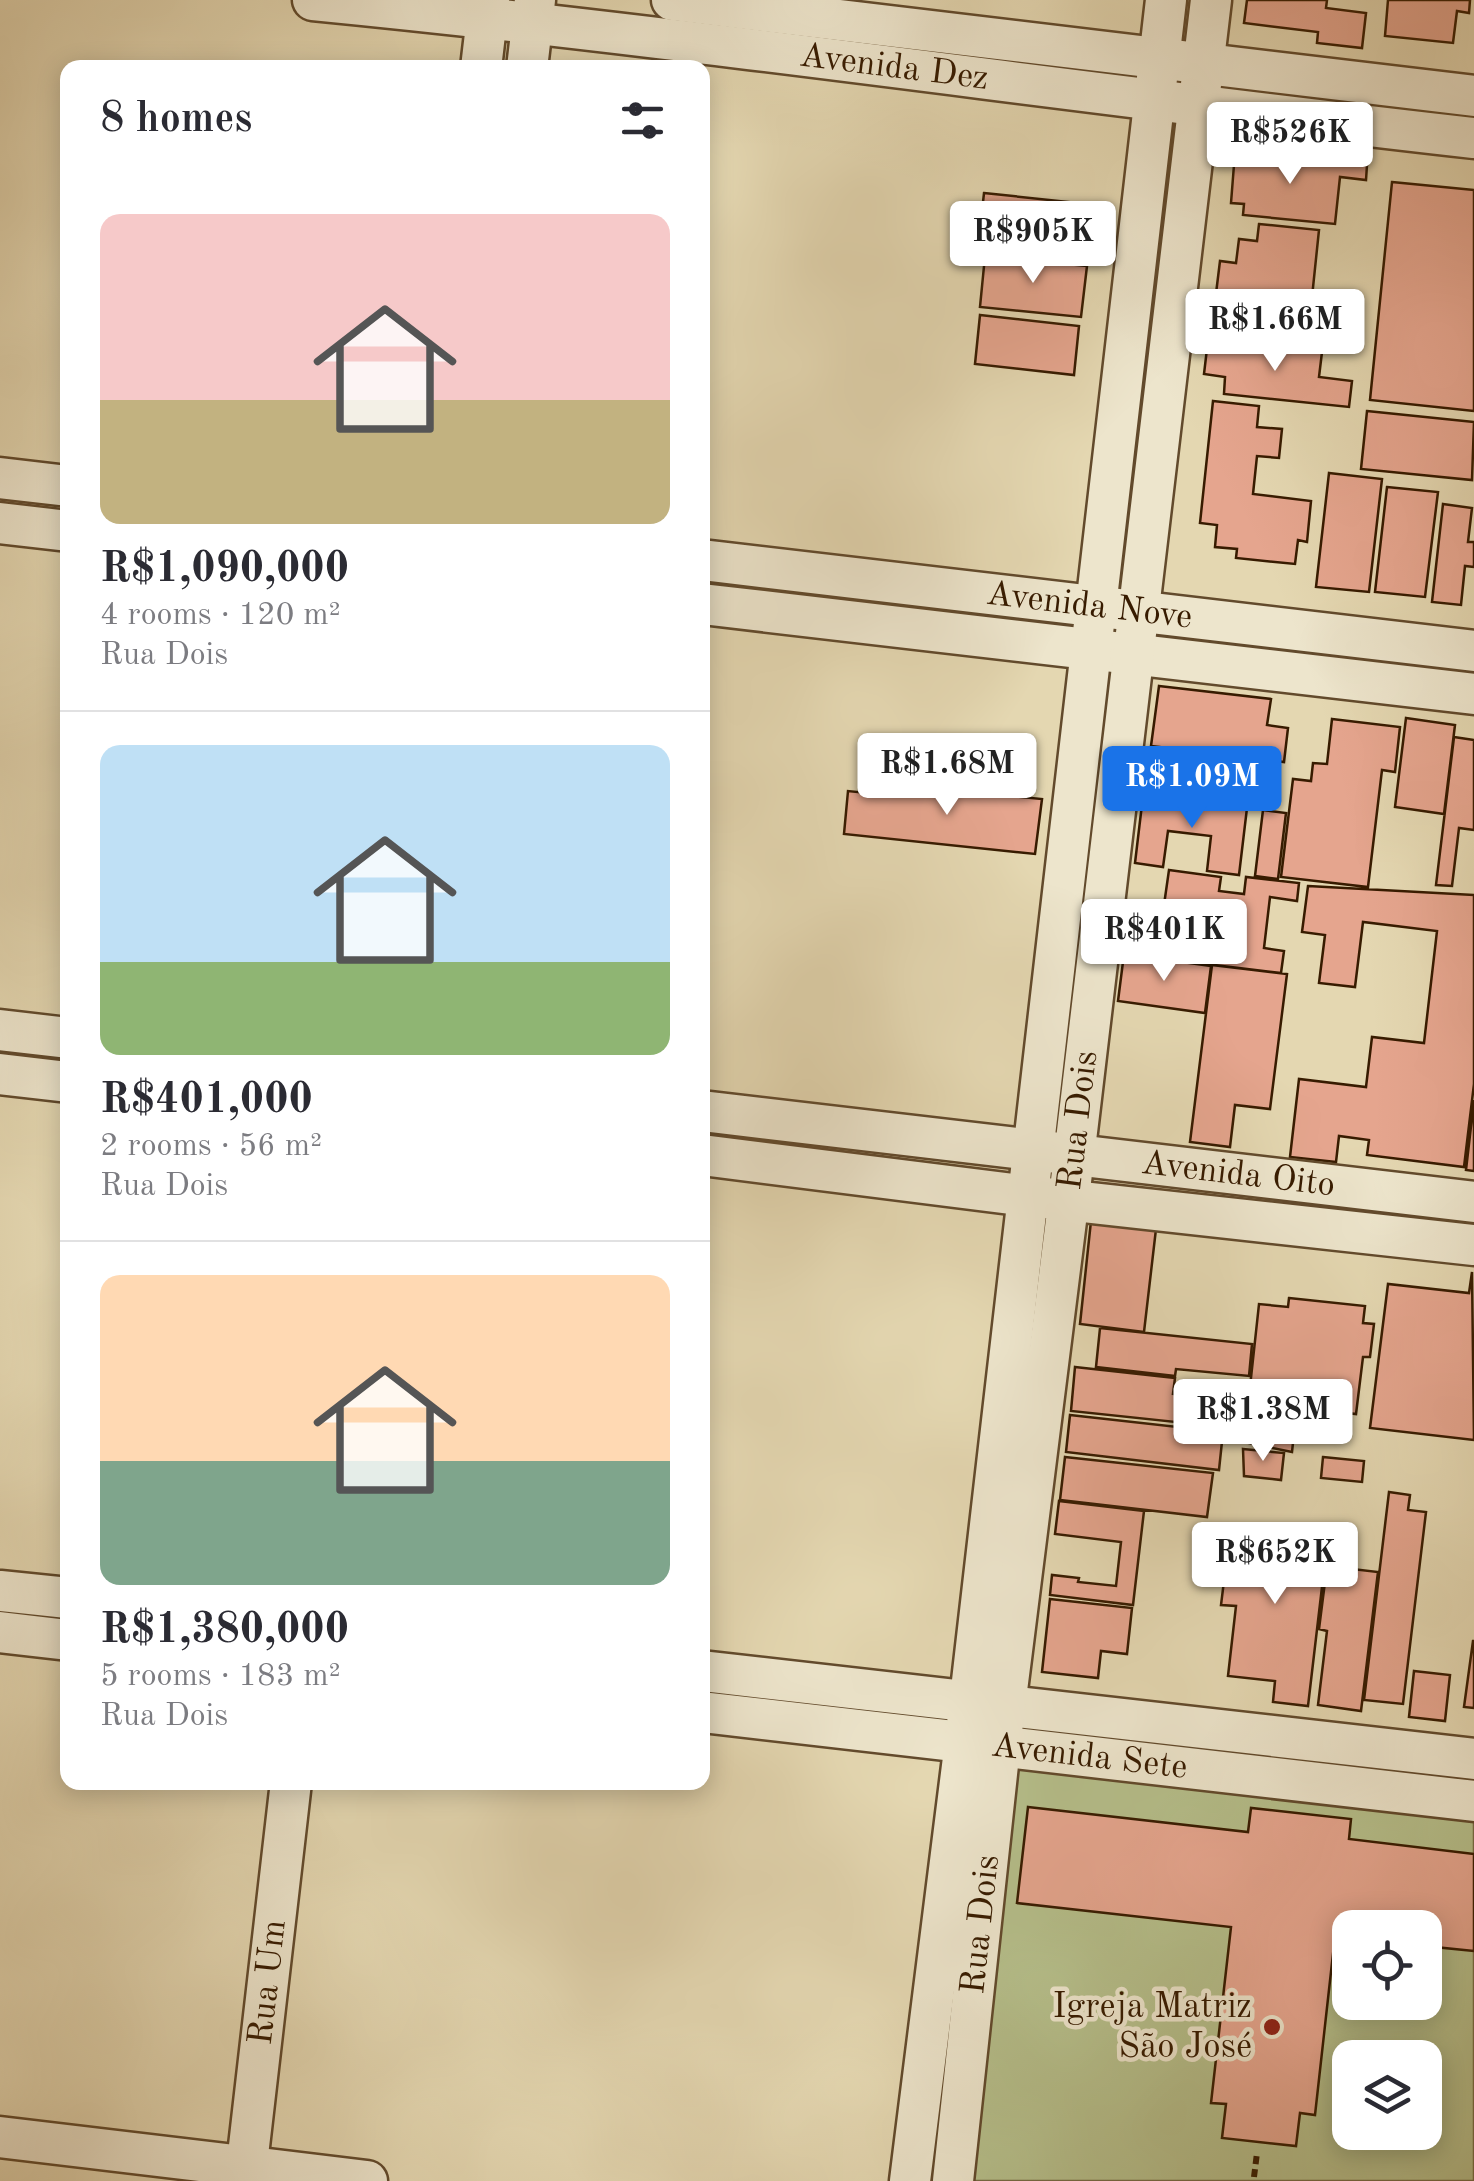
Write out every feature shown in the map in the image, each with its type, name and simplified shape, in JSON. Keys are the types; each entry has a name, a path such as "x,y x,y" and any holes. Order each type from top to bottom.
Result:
{"street":[{"name":"Avenida Dez","path":"313,0 534,12 1198,107 1474,138"},
{"name":"Avenida Dez","path":"672,0 1474,96"},
{"name":"Rua Dois","path":"989,1703 1028,1196 1166,0"},
{"name":"Rua Dois","path":"910,2181 1069,1198 1210,0"},
{"path":"482,60 488,9"},
{"path":"529,60 534,12"},
{"path":"0,478 60,485"},
{"path":"0,523 60,530"},
{"name":"Avenida Nove","path":"710,561 1474,651"},
{"name":"Avenida Nove","path":"710,605 1474,694"},
{"path":"0,1030 60,1037"},
{"path":"0,1074 60,1081"},
{"name":"Avenida Oito","path":"710,1112 1474,1202"},
{"name":"Avenida Oito","path":"710,1156 1028,1196 1474,1244"},
{"path":"0,1590 60,1597"},
{"path":"0,1632 60,1639"},
{"name":"Avenida Sete","path":"710,1672 1474,1759"},
{"name":"Avenida Sete","path":"710,1713 1474,1800"},
{"name":"Rua Dois","path":"953,2181 983,1744"},
{"name":"Rua Um","path":"259,2174 290,1790"},
{"name":"Rua Um","path":"259,2174 317,1790"},
{"path":"0,2137 259,2174 367,2181"}],"path":[{"path":"1254,2177 1257,2154"}],"green space":[{"path":"1000,1746 1474,1801 1474,2181 953,2181"}],"building":[{"path":"1247,0 1327,0 1326,8 1366,13 1362,48 1317,43 1318,32 1244,23"},
{"path":"1388,0 1470,0 1469,13 1457,11 1453,43 1385,36"},
{"path":"1235,152 1367,165 1366,180 1340,177 1335,224 1243,215 1244,204 1231,203"},
{"path":"1392,182 1474,190 1474,411 1370,400"},
{"path":"984,193 1088,204 1082,258 978,247"},
{"path":"1259,224 1319,230 1309,326 1351,331 1349,348 1305,344 1306,336 1212,326 1220,261 1236,263 1239,239 1257,241"},
{"path":"985,256 1087,266 1081,317 980,307"},
{"path":"980,315 1079,326 1074,375 975,364"},
{"path":"1208,340 1322,352 1319,377 1352,381 1349,407 1224,394 1225,377 1204,374"},
{"path":"1213,401 1259,406 1257,427 1282,429 1279,458 1257,456 1253,494 1311,501 1307,542 1298,540 1295,564 1236,558 1237,549 1215,547 1217,525 1200,523"},
{"path":"1367,411 1474,422 1472,480 1361,469"},
{"path":"1329,473 1382,479 1369,592 1316,587"},
{"path":"1387,487 1438,492 1425,597 1375,592"},
{"path":"1443,504 1472,508 1468,542 1474,542 1474,567 1465,566 1461,605 1432,602"},
{"path":"1159,686 1271,699 1267,725 1288,728 1284,762 1151,746"},
{"path":"1406,718 1455,725 1444,814 1395,807"},
{"path":"1332,719 1400,727 1395,772 1382,770 1368,887 1281,877 1293,779 1311,781 1313,763 1327,764"},
{"path":"1454,737 1474,740 1474,830 1459,828 1452,886 1436,885"},
{"path":"1217,755 1269,762 1263,803 1212,796"},
{"path":"900,785 1042,799 1035,854 844,834 848,791 897,796"},
{"path":"1143,796 1247,808 1239,875 1207,871 1211,836 1168,831 1163,867 1135,863"},
{"path":"1263,810 1286,813 1278,879 1255,876"},
{"path":"1169,870 1221,877 1219,891 1244,894 1246,877 1299,883 1297,901 1270,897 1264,948 1284,951 1281,973 1124,954 1127,931 1154,935 1158,904 1164,905"},
{"path":"1308,886 1474,895 1474,1084 1464,1167 1367,1155 1369,1140 1339,1136 1336,1162 1290,1157 1299,1079 1366,1087 1372,1037 1424,1043 1437,931 1363,922 1355,987 1319,983 1325,935 1302,932"},
{"path":"1124,954 1211,966 1205,1013 1118,1001"},
{"path":"1212,965 1287,974 1270,1109 1235,1105 1230,1147 1190,1142"},
{"path":"1474,1100 1474,1171 1466,1170"},
{"path":"1091,1221 1156,1229 1144,1332 1080,1324"},
{"path":"1472,1272 1474,1440 1370,1428 1388,1284 1469,1293"},
{"path":"1289,1298 1365,1306 1363,1323 1374,1324 1370,1357 1363,1357 1356,1414 1297,1407 1292,1452 1244,1442 1259,1304 1288,1307"},
{"path":"1100,1328 1252,1344 1249,1376 1176,1369 1175,1376 1096,1367"},
{"path":"1075,1367 1175,1378 1173,1394 1235,1400 1232,1428 1071,1411"},
{"path":"1070,1415 1223,1432 1219,1470 1066,1452"},
{"path":"1243,1449 1284,1453 1281,1480 1244,1476"},
{"path":"1065,1457 1213,1473 1207,1517 1060,1500"},
{"path":"1323,1457 1364,1461 1362,1482 1321,1478"},
{"path":"1389,1492 1410,1495 1408,1510 1426,1512 1403,1704 1364,1700"},
{"path":"1059,1501 1144,1511 1133,1605 1050,1595 1052,1575 1116,1586 1121,1542 1055,1534"},
{"path":"1231,1524 1328,1536 1308,1706 1273,1702 1275,1681 1228,1676 1236,1606 1221,1605"},
{"path":"1327,1566 1378,1572 1361,1711 1318,1705 1327,1631 1319,1629"},
{"path":"1050,1599 1132,1608 1127,1654 1101,1651 1098,1678 1042,1672"},
{"path":"1474,1641 1474,1708 1464,1707"},
{"path":"1414,1671 1450,1675 1445,1721 1409,1717"},
{"name":"Igreja Matriz São José","path":"1028,1807 1248,1832 1251,1808 1351,1819 1349,1839 1474,1854 1474,1951 1442,1948 1442,1910 1332,1910 1332,1963 1315,2115 1300,2113 1296,2146 1222,2138 1226,2104 1211,2103 1231,1927 1017,1903"}],"place":[{"name":"Igreja Matriz São José","path":"1272,2027"}]}
